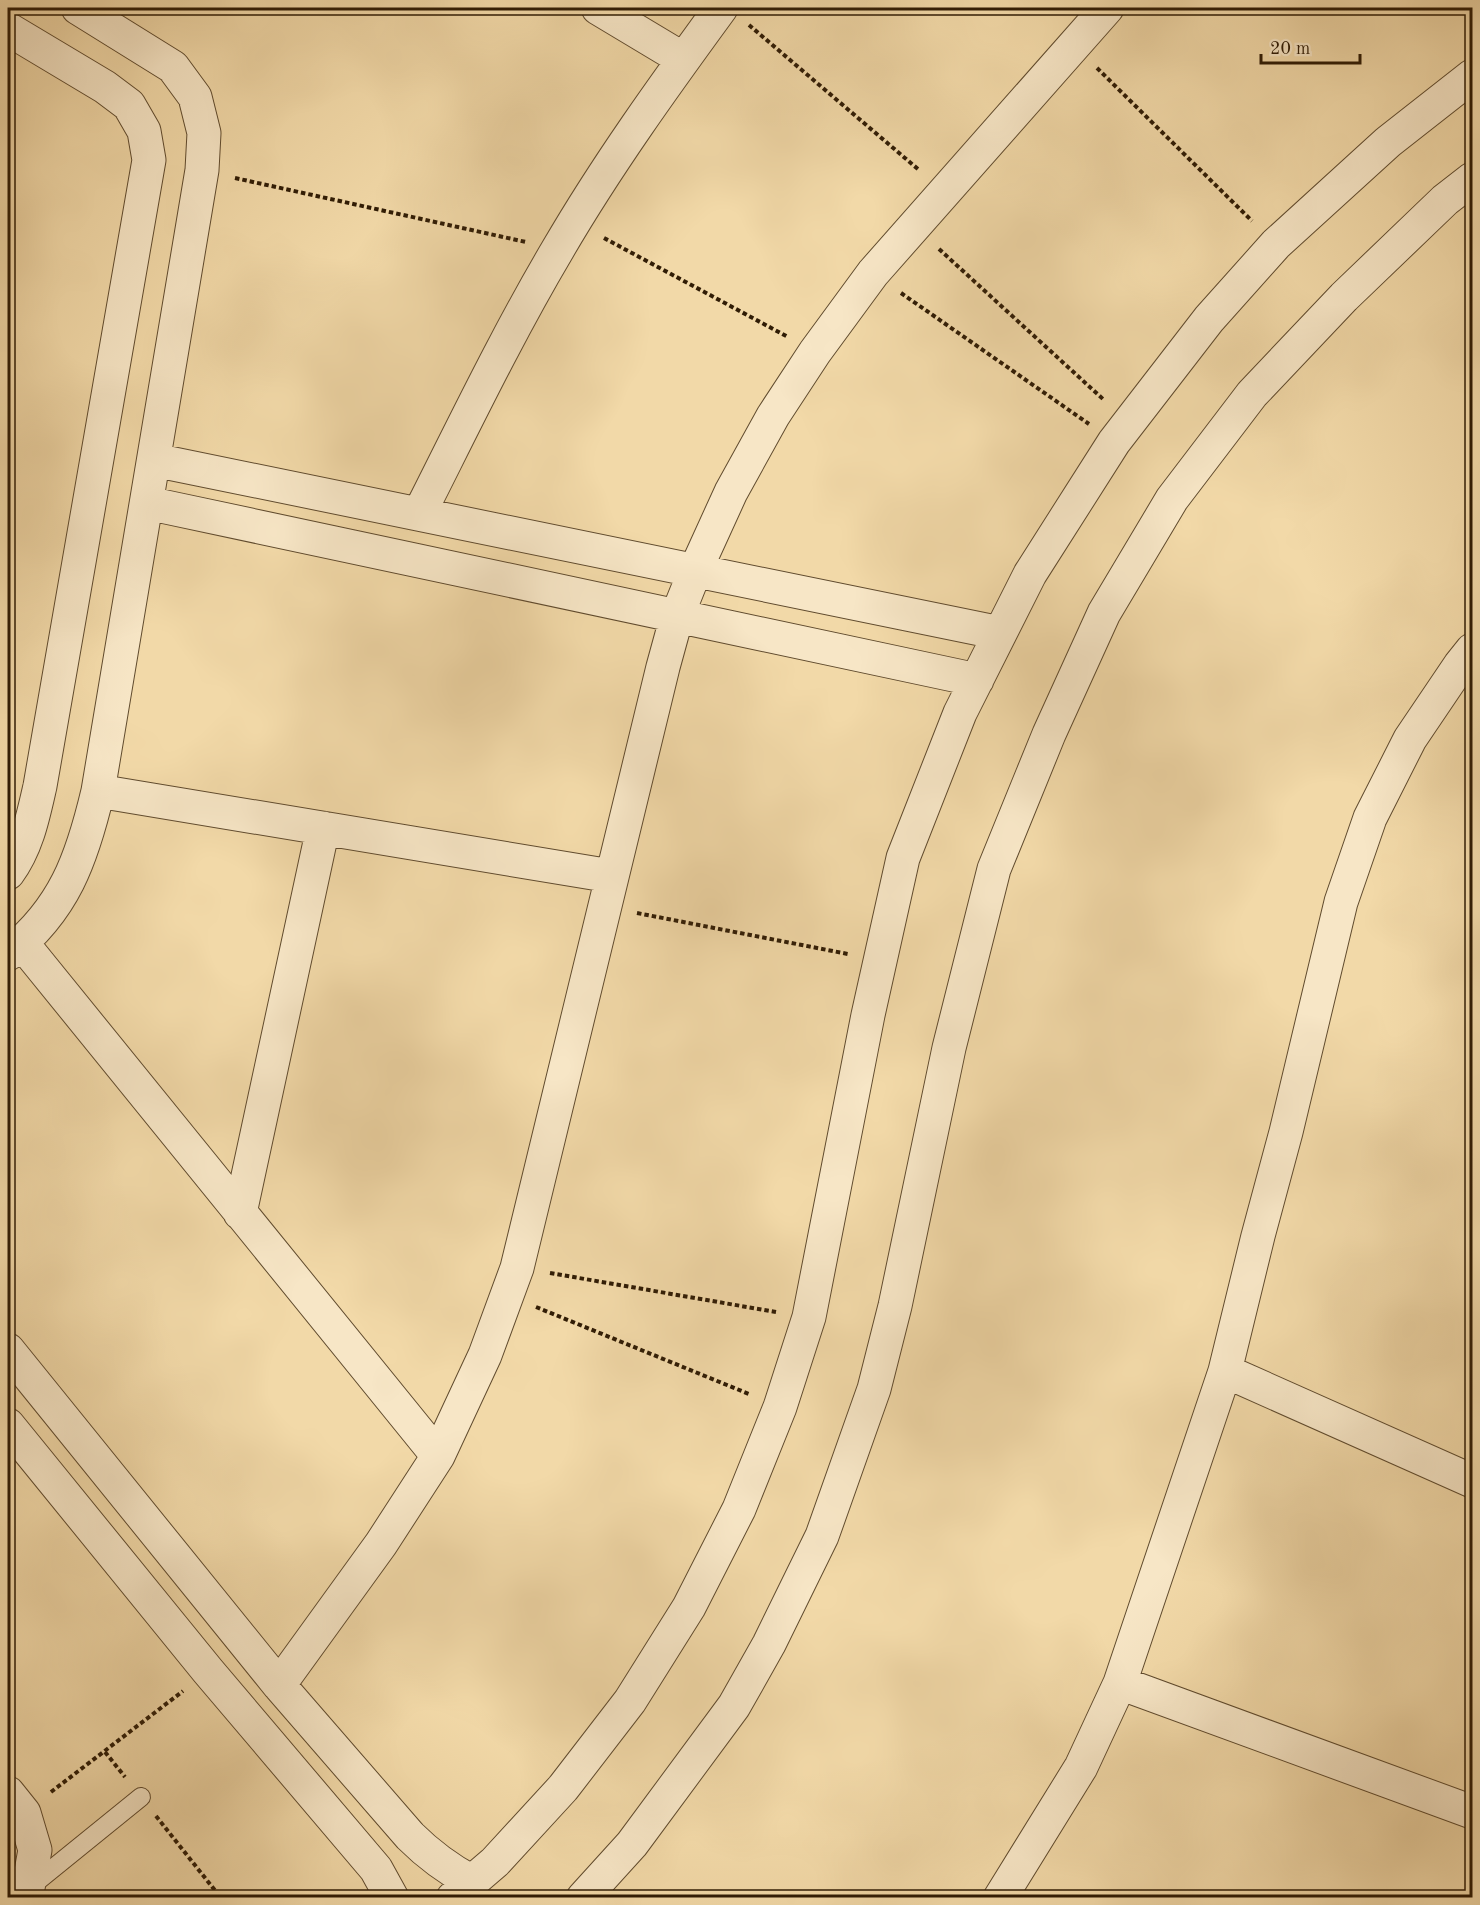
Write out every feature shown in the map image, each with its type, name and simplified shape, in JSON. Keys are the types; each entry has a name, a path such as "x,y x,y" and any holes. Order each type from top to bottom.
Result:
{"street":[{"path":"78,8 173,67 195,97 204,133 202,170 98,791 87,838 72,877 49,912 15,949 240,1213 438,1456"},
{"path":"598,8 683,59"},
{"path":"279,1685 381,1544 438,1456 485,1355 512,1281 663,667 678,616 695,571 731,492 773,416 815,351 873,273 1107,8"},
{"path":"419,514 515,324 566,236 683,59 733,15"},
{"path":"8,29 105,87 129,105 144,130 149,160 40,786 31,828 8,873"},
{"path":"8,1350 279,1685 410,1836 449,1870 462,1890 495,1862 563,1788 630,1701 689,1607 739,1509 780,1407 809,1317 868,1015 903,858 960,713 1030,574 1121,432 1209,319 1276,244 1388,142 1467,90"},
{"path":"583,1898 632,1844 734,1706 769,1644 822,1536 874,1389 896,1306 949,1048 994,869 1049,734 1104,613 1172,499 1252,393 1344,297 1445,200 1473,179"},
{"path":"154,460 1000,633"},
{"path":"147,503 977,680"},
{"path":"1000,1898 1081,1767 1120,1683 1225,1371 1286,1132 1341,902 1370,818 1410,739 1460,665 1473,650"},
{"path":"98,791 323,828 608,891"},
{"path":"240,1213 323,828"},
{"path":"1225,1371 1473,1481"},
{"path":"8,1425 208,1671 376,1869 392,1898"},
{"path":"1120,1683 1473,1812"},
{"path":"16,1803 35,1850 25,1893"}],"lane":[{"path":"25,1893 141,1797"}],"path":[{"path":"733,15 944,191"},
{"path":"1074,46 1276,244"},
{"path":"202,170 566,236 815,351"},
{"path":"914,225 1121,432"},
{"path":"873,273 1121,432"},
{"path":"608,891 881,961"},
{"path":"512,1281 809,1317"},
{"path":"512,1281 780,1407"},
{"path":"16,1803 105,1752 208,1671"},
{"path":"105,1752 221,1898"}]}
